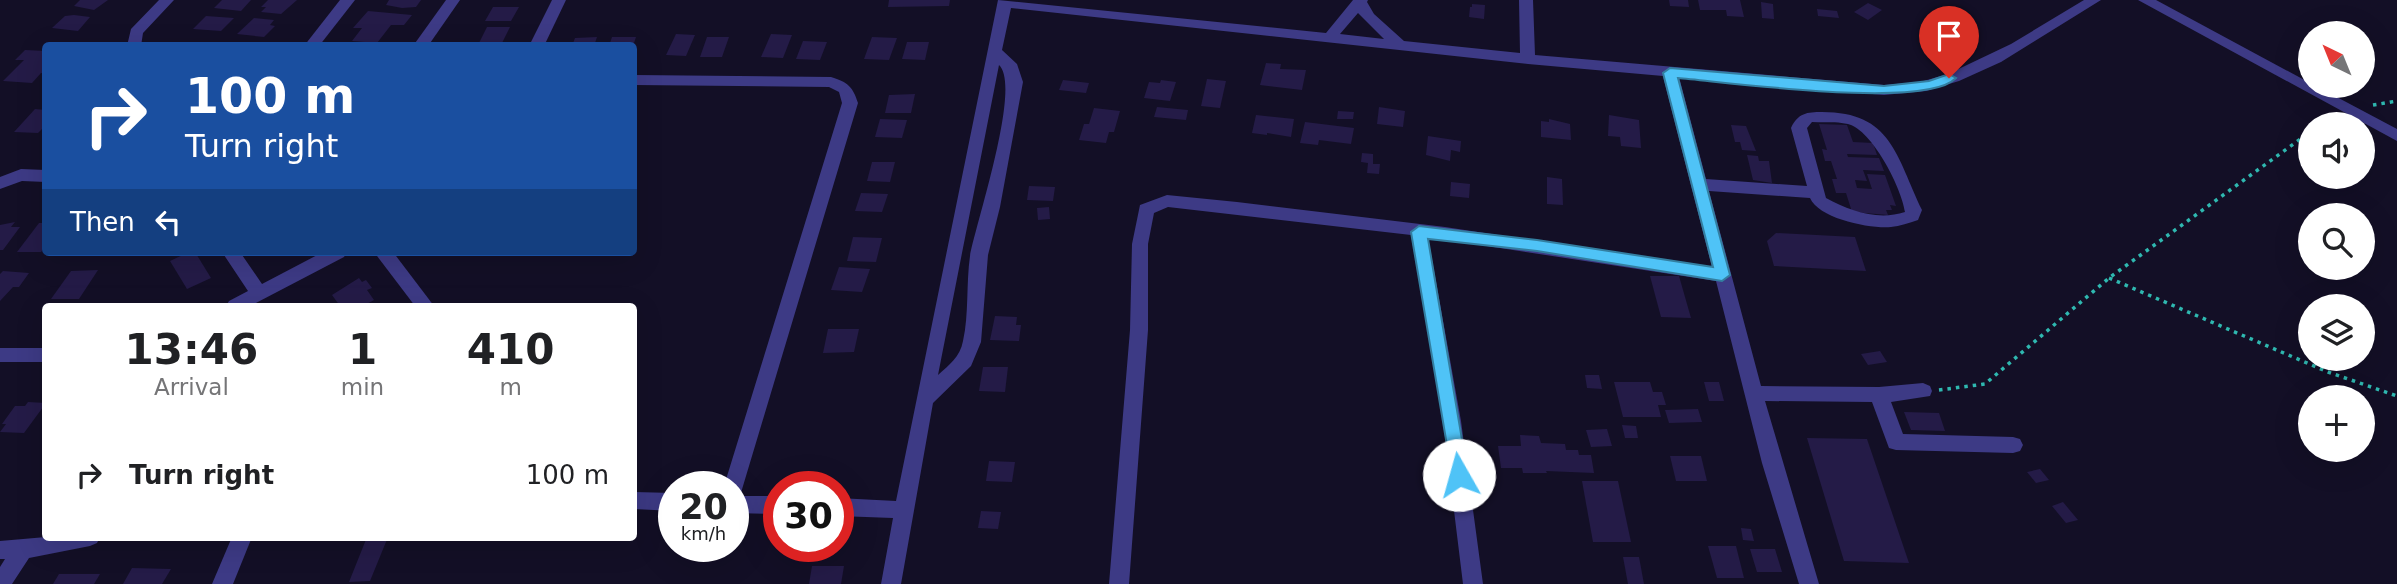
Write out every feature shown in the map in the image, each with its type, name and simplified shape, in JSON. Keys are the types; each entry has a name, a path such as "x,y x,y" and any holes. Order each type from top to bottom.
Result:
{"street":[{"path":"135,42 136,32 167,0"},
{"path":"314,42 348,0"},
{"path":"423,42 453,0"},
{"path":"538,42 559,0"},
{"path":"1526,0 1528,59"},
{"path":"891,584 924,400 1005,2 1528,59 1884,90 1931,85 1967,71 2040,33 2094,0"},
{"path":"2145,0 2397,135"},
{"path":"1331,36 1360,1 1368,17 1399,44"},
{"path":"924,400 965,361 972,342 979,255 1001,159 1014,82 1012,68 995,52"},
{"path":"1670,73 1772,463 1809,584"},
{"path":"637,80 831,82 846,89 850,96 739,471"},
{"path":"1810,117 1853,120 1869,126 1886,152 1914,210 1912,216 1905,219 1867,220 1829,208 1819,201 1816,192 1799,128 1802,121 1810,117"},
{"path":"973,156 1001,159"},
{"path":"2,180 20,175 42,176"},
{"path":"1697,184 1816,192"},
{"path":"1119,584 1139,331 1140,244 1146,209 1167,201 1271,210 1419,232 1537,245 1722,275"},
{"path":"1419,232 1452,421 1473,584"},
{"path":"234,256 259,294"},
{"path":"241,303 330,256"},
{"path":"386,256 423,303"},
{"path":"0,355 42,355"},
{"path":"1755,393 1879,395 1923,391"},
{"path":"1879,395 1896,442 2013,445"},
{"path":"637,501 658,502"},
{"path":"854,508 904,510"},
{"path":"0,550 23,551 71,541"},
{"path":"222,584 241,541"},
{"path":"0,584 23,551"}],"path":[{"path":"1923,391 1985,384 2109,278 2298,141"},
{"path":"2109,278 2328,372 2397,396"}],"building":[{"path":"80,0 108,0 94,10 74,6"},
{"path":"222,0 251,0 241,11 214,8"},
{"path":"268,0 297,0 281,14 261,12 266,7 261,7"},
{"path":"389,0 421,0 416,7 402,8 386,5"},
{"path":"889,0 950,0 949,6 888,7"},
{"path":"1669,0 1688,0 1689,7 1670,6"},
{"path":"1698,0 1740,0 1744,17 1727,16 1726,10 1700,10"},
{"path":"1761,2 1773,4 1774,19 1762,18"},
{"path":"1868,3 1882,10 1868,20 1854,12"},
{"path":"1472,4 1485,5 1484,19 1469,17"},
{"path":"493,7 519,7 511,21 485,21"},
{"path":"1817,9 1837,11 1839,18 1818,16"},
{"path":"368,11 412,15 404,25 391,25 378,42 352,41 362,28 353,28"},
{"path":"65,16 90,17 78,31 52,28"},
{"path":"206,16 234,18 221,31 193,29"},
{"path":"254,18 274,20 270,25 275,26 264,37 237,34"},
{"path":"487,27 510,27 502,42 480,42"},
{"path":"676,34 695,35 686,56 666,55"},
{"path":"771,34 792,35 783,58 761,57"},
{"path":"597,37 595,42 574,42 575,38"},
{"path":"612,37 636,37 634,42 610,42"},
{"path":"707,37 729,37 722,57 700,57"},
{"path":"872,37 897,38 889,60 864,59"},
{"path":"803,41 827,42 820,60 796,59"},
{"path":"907,42 929,42 925,60 902,59"},
{"path":"25,50 42,51 42,73 32,83 3,81 24,60 15,60"},
{"path":"1266,63 1281,64 1280,69 1306,70 1302,90 1260,85"},
{"path":"1207,79 1226,81 1220,108 1201,106"},
{"path":"1063,80 1089,83 1086,93 1059,90"},
{"path":"1161,80 1176,82 1170,101 1144,98 1149,82 1160,83"},
{"path":"915,94 911,113 885,113 889,95"},
{"path":"1157,107 1188,110 1186,120 1154,117"},
{"path":"1379,107 1405,111 1403,127 1377,124"},
{"path":"1094,108 1120,111 1114,132 1109,132 1106,143 1079,140 1084,124 1089,124"},
{"path":"35,109 42,110 42,129 38,133 14,132"},
{"path":"1338,111 1354,112 1353,119 1337,119"},
{"path":"1256,115 1294,119 1291,137 1252,133"},
{"path":"1609,115 1639,120 1641,148 1621,146 1620,137 1608,136"},
{"path":"880,119 907,120 902,138 875,137"},
{"path":"1549,119 1570,124 1571,140 1541,137 1541,121 1549,122"},
{"path":"1305,122 1354,128 1351,144 1319,140 1318,145 1300,143"},
{"path":"1819,124 1847,125 1853,142 1873,143 1877,155 1847,154 1848,157 1879,158 1884,171 1863,170 1867,181 1855,180 1857,188 1872,189 1867,174 1885,175 1896,206 1890,205 1892,210 1886,210 1888,215 1852,212 1846,193 1836,193 1832,179 1837,179 1831,161 1825,161 1822,149 1827,150"},
{"path":"1731,125 1746,126 1756,151 1742,150 1740,142 1735,142"},
{"path":"1428,136 1461,141 1460,152 1451,150 1450,161 1426,155"},
{"path":"1362,153 1373,154 1373,164 1380,164 1379,174 1367,173 1368,163 1361,162"},
{"path":"1747,155 1758,156 1759,161 1769,161 1772,183 1753,180"},
{"path":"872,162 895,162 890,182 867,181"},
{"path":"1547,177 1562,179 1563,205 1547,204"},
{"path":"1451,182 1470,184 1469,198 1450,196"},
{"path":"1029,186 1055,187 1053,201 1027,200"},
{"path":"861,193 888,194 882,212 855,211"},
{"path":"1049,207 1050,219 1038,220 1037,208"},
{"path":"15,222 11,227 20,227 3,250 0,250 0,225"},
{"path":"39,223 42,223 41,252 17,252"},
{"path":"1776,233 1855,237 1866,271 1774,266 1767,241"},
{"path":"853,237 882,238 876,262 847,261"},
{"path":"181,256 197,256 211,278 187,289 170,261"},
{"path":"839,267 870,269 862,292 831,290"},
{"path":"98,270 79,299 51,299 71,271"},
{"path":"3,271 29,273 19,287 13,287 0,301 0,274"},
{"path":"1650,276 1679,276 1691,318 1661,317"},
{"path":"359,278 362,282 366,280 372,288 367,290 374,300 368,303 338,303 332,295"},
{"path":"995,316 1017,317 1016,325 1021,325 1019,341 990,340"},
{"path":"828,329 859,329 854,352 823,353"},
{"path":"1880,351 1887,362 1868,365 1861,354"},
{"path":"983,367 1008,367 1005,392 979,391"},
{"path":"1585,375 1599,375 1602,389 1587,388"},
{"path":"1614,382 1650,382 1653,392 1662,392 1666,405 1658,405 1661,417 1623,417"},
{"path":"1704,382 1719,382 1724,401 1709,401"},
{"path":"28,402 42,403 42,408 24,433 0,432 6,424 2,424 15,406 25,406"},
{"path":"1698,409 1702,422 1669,423 1665,410"},
{"path":"1904,412 1939,413 1945,431 1911,430"},
{"path":"1622,425 1636,426 1638,438 1625,438"},
{"path":"1607,429 1612,446 1591,447 1586,430"},
{"path":"1520,435 1539,436 1541,443 1565,444 1566,450 1578,450 1579,455 1591,455 1594,473 1523,473 1522,468 1501,468 1498,446 1521,446"},
{"path":"1807,438 1867,439 1909,563 1844,561"},
{"path":"1670,456 1701,456 1707,481 1676,481"},
{"path":"989,461 1015,462 1012,482 986,481"},
{"path":"2040,469 2049,480 2036,483 2027,472"},
{"path":"1582,481 1618,481 1631,542 1593,542"},
{"path":"2063,502 2078,520 2066,523 2052,506"},
{"path":"981,511 1001,512 998,529 978,528"},
{"path":"1741,528 1751,529 1754,541 1743,540"},
{"path":"365,541 386,541 370,581 349,582"},
{"path":"1708,546 1736,546 1744,578 1717,578"},
{"path":"1750,549 1775,549 1782,572 1757,572"},
{"path":"1623,557 1639,557 1644,584 1628,584"},
{"path":"812,566 844,566 841,584 809,584"},
{"path":"132,568 171,569 162,584 123,584"},
{"path":"59,574 100,574 94,584 53,584"}],"route":[{"path":"1459,475 1419,232 1537,245 1722,275 1670,73 1884,90 1931,85 1949,78"}]}
